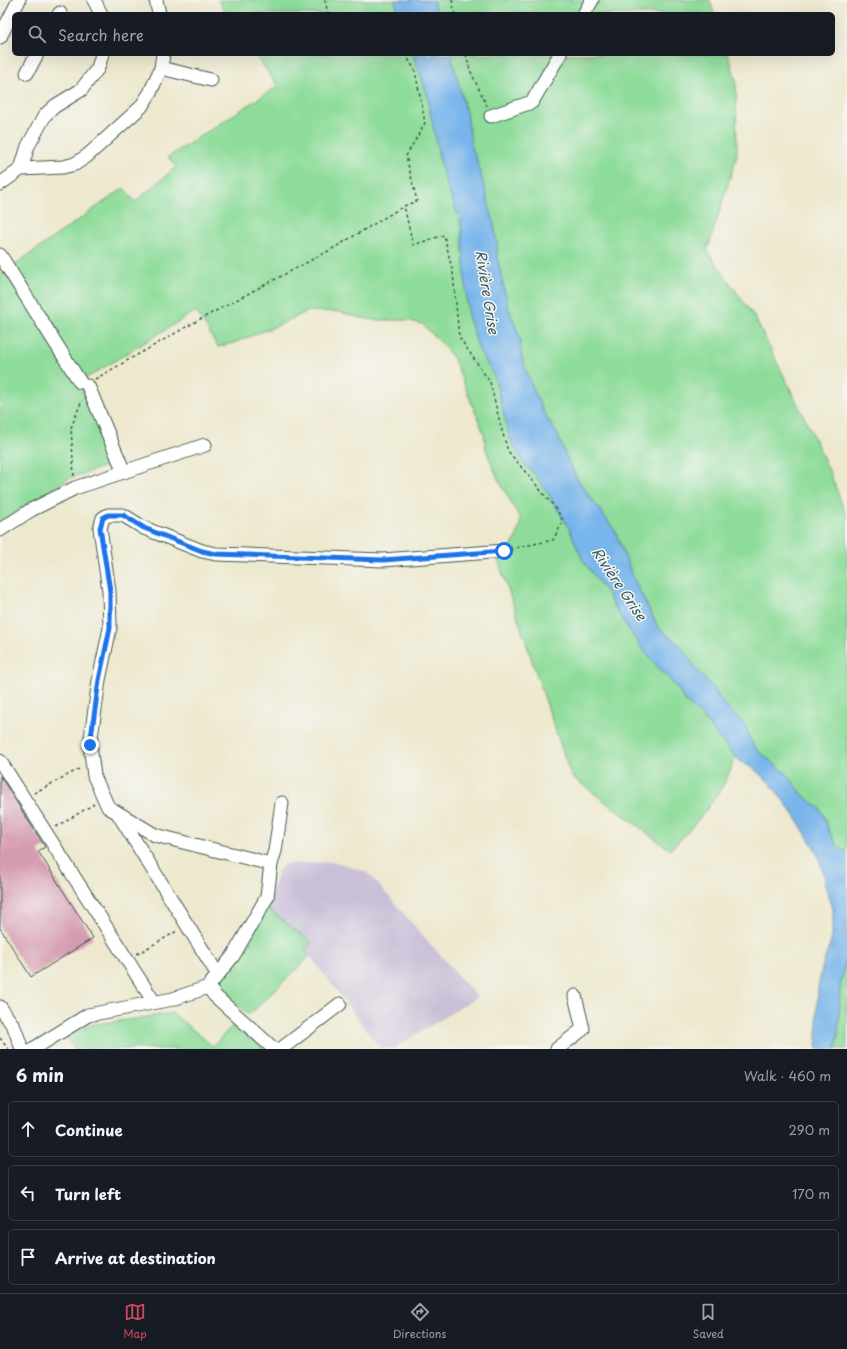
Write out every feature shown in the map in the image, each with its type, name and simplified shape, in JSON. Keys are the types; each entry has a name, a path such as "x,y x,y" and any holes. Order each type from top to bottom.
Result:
{"street":[{"path":"14,12 19,0"},
{"path":"94,0 100,12"},
{"path":"156,0 159,12"},
{"path":"585,12 592,0"},
{"path":"7,30 12,18"},
{"path":"27,73 36,56"},
{"path":"21,169 28,146 45,115 55,106 81,90 98,68 101,56"},
{"path":"0,184 21,169 63,168 75,164 87,156 141,107 150,94 162,68 163,56"},
{"path":"491,116 532,102 559,56"},
{"path":"162,68 211,80"},
{"path":"0,255 84,384 124,472"},
{"path":"0,530 31,510 75,488 205,445"},
{"path":"271,864 155,835 108,807 94,776 90,745 99,680 110,628 110,591 100,528 103,518 108,515 123,515 144,528 202,551 216,554 383,560 504,551"},
{"path":"0,761 154,1002"},
{"path":"33,1049 88,1015 173,999 208,987 233,956 267,897 271,864 275,851 282,803"},
{"path":"118,813 218,975"},
{"path":"208,987 215,996 274,1049"},
{"path":"557,1049 583,1029 574,996"},
{"path":"281,1049 340,1004"},
{"path":"0,1007 14,1027 22,1049"}],"path":[{"path":"325,0 328,12"},
{"path":"452,0 455,12"},
{"path":"75,488 70,428 84,384 195,322 332,249 404,206 417,201 406,156 425,123 416,70 406,56"},
{"path":"466,56 470,70 483,97"},
{"path":"404,206 413,245 444,235 453,273 459,337 490,382 508,451 557,510 563,521 553,540 504,551"},
{"path":"24,798 92,762"},
{"path":"46,834 104,798"},
{"path":"127,960 187,924"},
{"path":"0,1038 8,1049"}],"shaded area":[{"path":"336,862 368,873 477,997 393,1049 381,1049 305,951 310,942 267,908 279,869 285,864"}],"green space":[{"path":"218,0 395,0 398,12 226,12"},
{"path":"433,0 710,0 713,12 436,12"},
{"path":"256,56 414,56 429,99 429,107 438,146 438,153 449,192 461,222 468,315 479,350 495,378 510,439 525,466 532,471 548,493 569,528 582,559 607,593 614,607 644,651 678,689 686,703 699,713 736,756 725,782 713,801 693,826 670,850 571,776 497,557 507,557 517,535 521,520 498,479 486,450 484,434 454,359 444,346 422,324 407,320 372,320 340,312 308,311 279,325 233,343 218,347 196,311 80,382 115,463 70,478 0,522 0,275 124,188 135,202 176,167 168,157 278,86"},
{"path":"452,56 729,56 736,80 737,155 707,251 755,318 811,431 830,473 847,517 847,853 836,845 824,816 802,794 782,770 757,750 750,740 745,725 723,703 711,685 699,673 680,645 662,631 657,625 635,582 615,531 578,480 567,459 558,436 543,411 531,384 521,355 520,339 507,303 497,256 497,242 493,220 472,148 467,117"},
{"path":"267,908 311,942 305,951 310,956 249,1015 216,987"},
{"path":"847,954 847,1049 836,1049 840,987"},
{"path":"172,1013 213,1046 232,1026 265,1049 75,1049 65,1036 94,1024"}],"water":[{"path":"395,0 433,0 436,12 398,12"},
{"name":"Rivière Grise","path":"414,56 452,56 467,117 472,148 493,220 497,242 497,256 507,303 520,339 521,355 531,384 543,411 558,436 567,459 578,480 615,531 635,582 657,625 662,631 680,645 699,673 711,685 723,703 745,725 750,740 757,750 788,775 802,794 820,809 836,845 847,853 847,954 840,987 836,1049 817,1049 818,988 823,964 831,941 833,909 824,874 816,851 795,816 770,783 754,769 740,761 731,752 699,713 686,703 678,689 644,651 621,618 607,593 582,559 569,528 548,493 532,471 525,466 510,439 495,378 479,350 468,315 461,222 442,169 429,107 429,99"}],"building":[{"path":"0,776 45,847 38,851 93,938 31,977 0,928"}],"route":[{"path":"90,745 99,680 110,628 110,591 100,528 103,518 108,515 123,515 144,528 202,551 216,554 383,560 504,551"}]}
